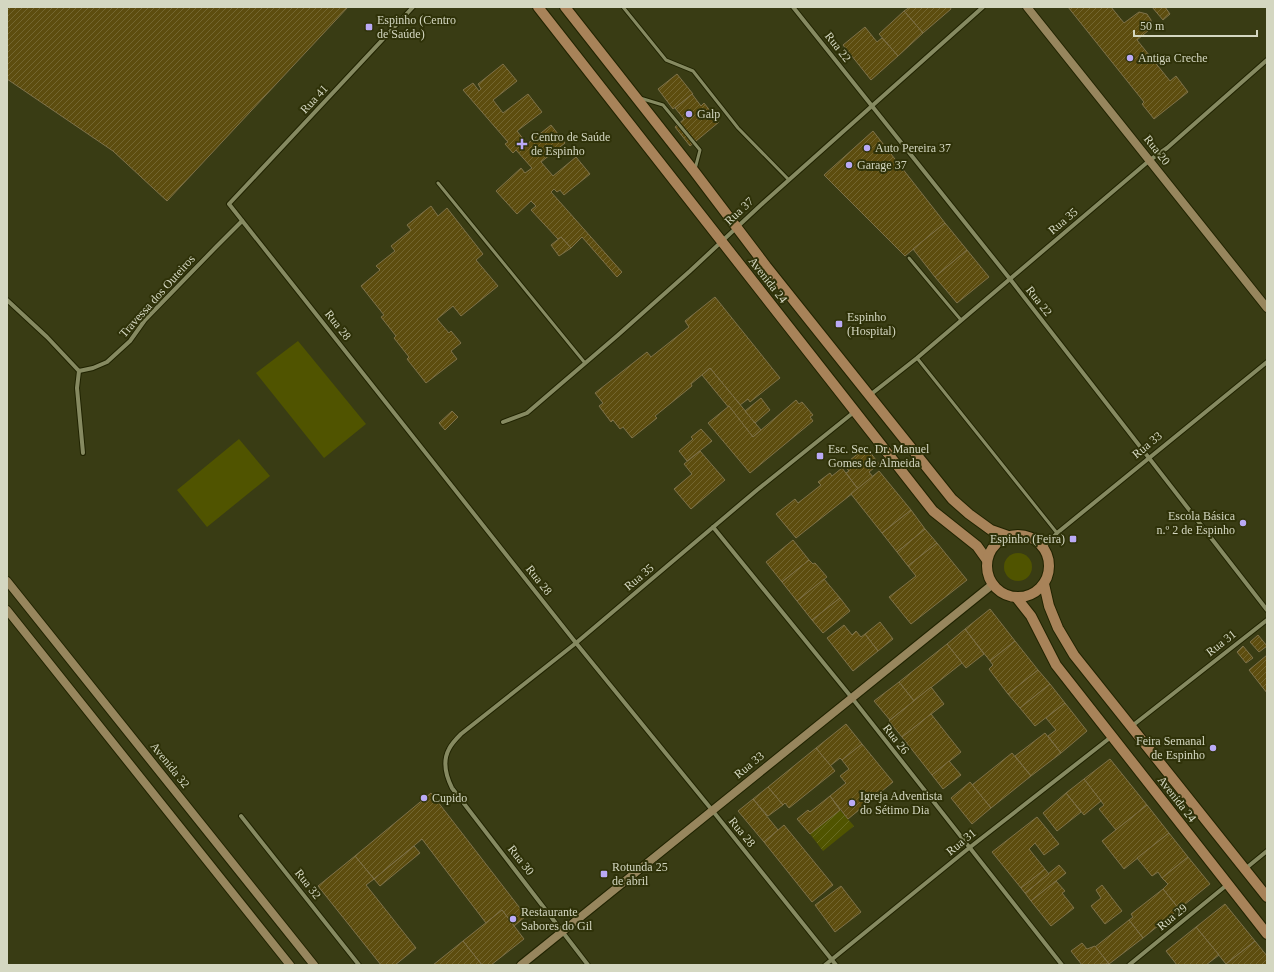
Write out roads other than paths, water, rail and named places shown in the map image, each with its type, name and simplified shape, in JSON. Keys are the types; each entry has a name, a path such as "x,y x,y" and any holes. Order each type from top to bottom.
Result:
{"main road":[{"name":"Avenida 24","path":"538,7 934,511 977,546 987,560 987,571 992,584 1006,595 1016,598 1031,616 1056,665 1267,934"},
{"name":"Avenida 24","path":"565,7 636,96 766,266 952,499 991,530 1008,536 1028,536 1036,540 1044,547"},
{"name":"Rua 20","path":"1027,7 1267,308"},
{"path":"987,560 991,550 998,542 1008,536"},
{"path":"1016,598 1037,592 1044,584 1048,576 1050,566 1044,547"},
{"name":"Avenida 32","path":"7,581 314,965"},
{"name":"Rua 33","path":"521,965 992,584"},
{"name":"Avenida 24","path":"1044,584 1049,606 1058,628 1074,655 1267,897"},
{"path":"7,610 290,965"}],"street":[{"name":"Rua 41","path":"229,204 413,7"},
{"name":"Rua 22","path":"793,7 1010,279 1267,610"},
{"name":"Rua 37","path":"503,422 526,413 585,363 674,285 736,226 983,7"},
{"name":"Rua 35","path":"870,395 917,358 1150,160 1167,148 1267,60"},
{"name":"Rua 28","path":"229,204 576,643 836,965"},
{"name":"Travessa dos Outeiros","path":"78,371 93,368 107,362 130,341 145,320 242,221"},
{"path":"7,300 47,337 78,371 77,388 83,453"},
{"name":"Rua 33","path":"1044,547 1057,533 1267,362"},
{"name":"Rua 35","path":"445,764 449,749 461,734 576,643 855,411"},
{"name":"Rua 26","path":"714,527 852,698 1062,965"},
{"name":"Rua 31","path":"1132,727 1267,620"},
{"name":"Rua 31","path":"824,965 1111,736"},
{"name":"Rua 30","path":"445,764 447,778 452,788 588,965"},
{"name":"Rua 32","path":"241,816 359,965"},
{"path":"1245,869 1267,851"},
{"name":"Rua 29","path":"1129,965 1228,884"}],"lane":[{"path":"623,7 666,60 693,71 738,128 789,180"},
{"path":"636,96 663,105 700,150 694,171"},
{"path":"438,182 585,363"},
{"path":"909,258 961,320"},
{"path":"917,358 1057,533"}],"place":[{"name":"Espinho (Centro de Saúde)","path":"369,27"},
{"name":"Antiga Creche","path":"1130,58"},
{"name":"Galp","path":"689,114"},
{"name":"Centro de Saúde de Espinho","path":"522,144"},
{"name":"Auto Pereira 37","path":"867,148"},
{"name":"Garage 37","path":"849,165"},
{"name":"Espinho (Hospital)","path":"839,324"},
{"name":"Esc. Sec. Dr. Manuel Gomes de Almeida","path":"820,456"},
{"name":"Escola Básica n.º 2 de Espinho","path":"1243,523"},
{"name":"Espinho (Feira)","path":"1073,539"},
{"name":"Feira Semanal de Espinho","path":"1213,748"},
{"name":"Cupido","path":"424,798"},
{"name":"Igreja Adventista do Sétimo Dia","path":"852,803"},
{"name":"Rotunda 25 de abril","path":"604,874"},
{"name":"Restaurante Sabores do Gil","path":"513,919"}]}
